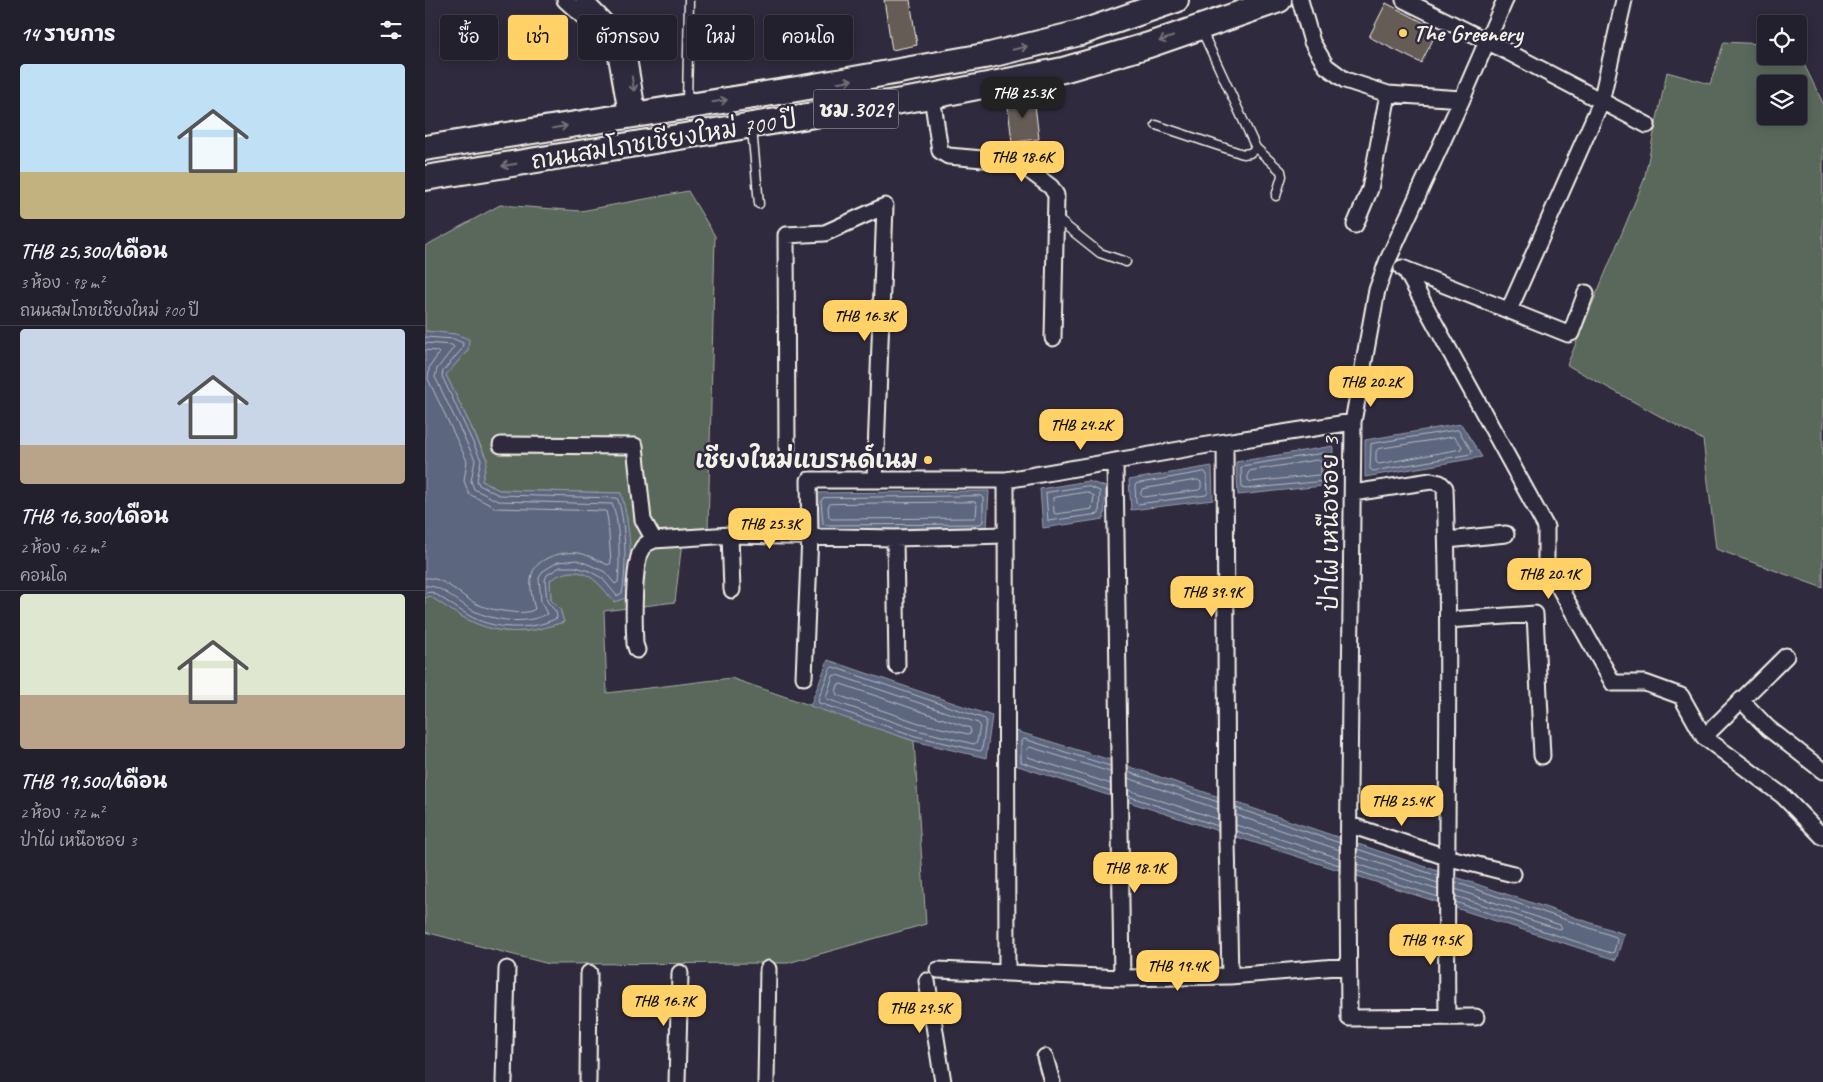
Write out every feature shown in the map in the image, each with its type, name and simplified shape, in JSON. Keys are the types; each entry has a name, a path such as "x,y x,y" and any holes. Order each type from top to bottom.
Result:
{"main road":[{"name":"ถนนสมโภชเชียงใหม่ 700 ปี","path":"425,148 881,75 990,55 1080,33 1176,0"},
{"name":"ถนนสมโภชเชียงใหม่ 700 ปี","path":"425,178 932,96 1063,70 1149,45 1279,0"}],"street":[{"path":"565,0 609,40 616,54 632,115"},
{"path":"584,0 623,39 627,49 632,115"},
{"path":"1300,0 1312,42 1325,66 1345,80 1388,94 1462,99"},
{"path":"1403,0 1487,41 1647,125"},
{"name":"ป่าไผ่ เหนือซอย 3","path":"1447,1017 1349,1018 1348,880 1353,422 1377,290 1387,262 1505,0"},
{"path":"1509,310 1601,102 1624,0"},
{"path":"1355,225 1370,189 1388,94"},
{"path":"932,96 942,154 1018,162 1025,165 1051,187 1056,195 1053,338"},
{"path":"787,450 786,235 825,233 885,206 875,480"},
{"path":"1387,262 1568,334 1571,333 1586,294"},
{"path":"1405,269 1546,527 1546,564 1613,682 1645,683 1681,696 1705,737 1783,796 1823,837"},
{"path":"804,677 810,536 809,480 1006,480 1353,422"},
{"path":"1225,442 1227,841 1230,976"},
{"path":"501,445 635,446 643,520 655,540"},
{"path":"1115,461 1122,978"},
{"path":"1006,480 1007,973"},
{"path":"1353,493 1431,480 1440,483 1445,488 1448,620 1447,1017 1476,1017"},
{"path":"1447,540 1506,534"},
{"path":"730,535 732,590"},
{"path":"637,650 635,644 633,600 639,553 643,546 655,540 730,535 895,538 1005,536"},
{"path":"895,538 897,666"},
{"path":"1448,620 1535,614 1542,756"},
{"path":"1705,737 1786,656"},
{"path":"1741,700 1768,728 1823,770"},
{"path":"1349,831 1446,864 1513,874"},
{"path":"938,970 1122,978 1230,976 1348,966"},
{"path":"504,1082 507,969"},
{"path":"766,1082 768,969"},
{"path":"588,1082 589,973"},
{"path":"677,1082 680,973"},
{"path":"927,981 943,1082"},
{"path":"1045,1057 1052,1082"}],"lane":[{"path":"687,106 689,0"},
{"path":"1200,28 1257,148 1281,171 1282,176 1276,196"},
{"path":"1156,125 1243,154 1251,153 1257,148"},
{"path":"751,126 759,204"},
{"path":"1056,218 1100,253 1125,262"}],"green space":[{"path":"1724,42 1757,44 1757,65 1804,65 1823,103 1823,588 1716,549 1703,440 1567,365 1644,180 1667,72 1710,84"},
{"path":"688,191 715,236 708,531 683,533 675,602 604,611 607,693 731,678 914,741 926,924 788,963 549,964 425,932 425,598 430,596 452,611 487,627 512,632 541,629 564,622 560,609 551,600 550,580 570,572 579,572 594,579 614,602 630,573 627,519 621,493 499,490 482,481 487,459 446,375 468,350 455,334 425,331 425,246 500,205 581,211"}],"water":[{"path":"425,331 455,334 469,339 468,350 446,375 487,460 482,481 499,490 621,493 627,518 630,545 630,572 626,598 614,602 594,579 579,572 570,572 550,580 551,600 560,609 564,622 536,630 512,632 475,623 452,611 430,596 425,598"},
{"path":"1461,424 1482,457 1365,477 1365,440"},
{"path":"1333,446 1332,485 1238,495 1236,462"},
{"path":"1212,466 1213,500 1131,510 1129,480"},
{"path":"1088,481 1106,487 1104,519 1043,528 1040,489"},
{"path":"989,491 987,529 819,530 815,493"},
{"path":"828,660 992,716 986,758 914,741 810,706"},
{"path":"1016,731 1107,759 1624,934 1616,960 1015,765"}],"building":[{"path":"884,0 910,0 917,45 892,50"},
{"name":"The Greenery","path":"1386,3 1438,30 1421,63 1369,37"},
{"path":"1034,96 1039,139 1012,142 1007,99"}],"place":[{"name":"The Greenery","path":"1403,33"},
{"name":"เชียงใหม่แบรนด์เนม","path":"928,460"}]}
